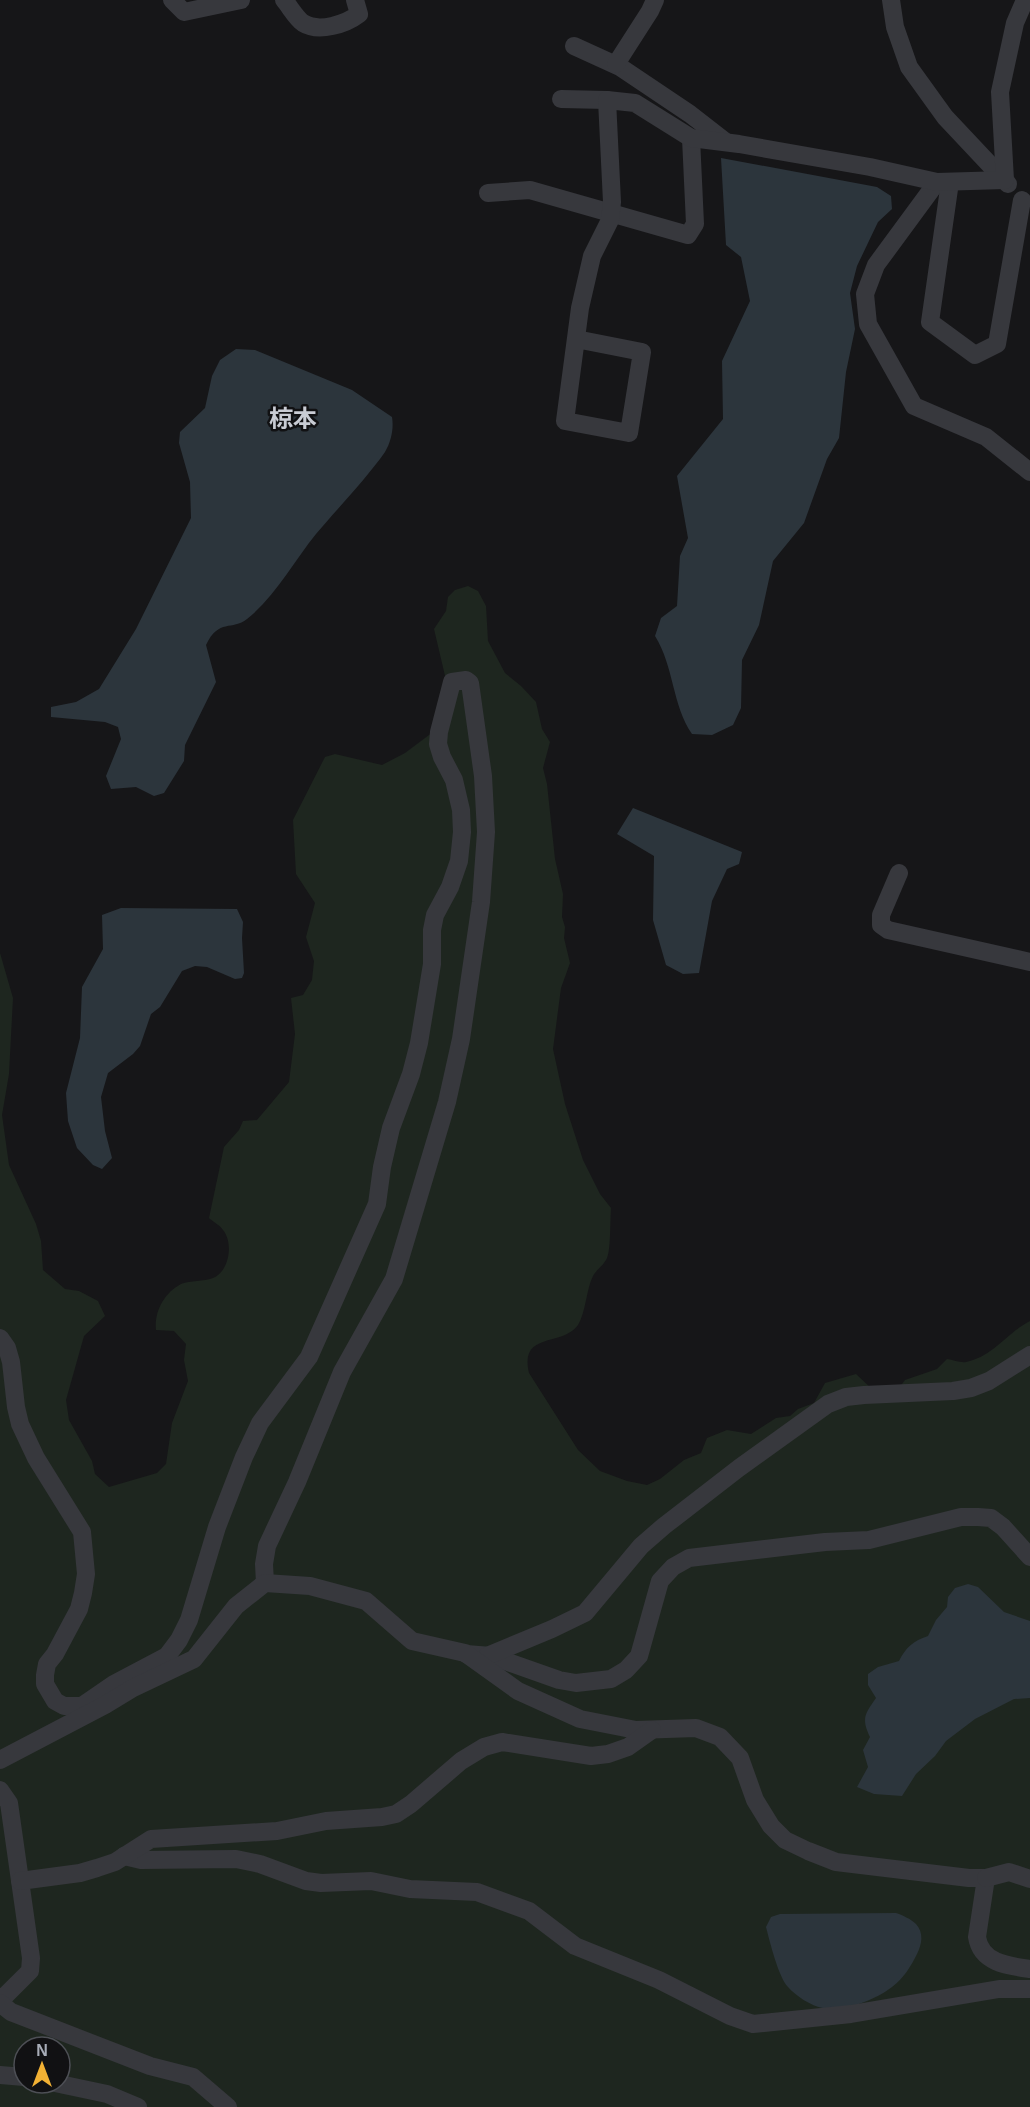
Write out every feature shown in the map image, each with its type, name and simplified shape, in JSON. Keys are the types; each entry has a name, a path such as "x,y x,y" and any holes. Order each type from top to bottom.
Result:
{"street":[{"path":"172,0 184,12 241,0"},
{"path":"284,0 304,23 318,27 337,26 349,22 359,14 355,0"},
{"path":"616,64 655,0"},
{"path":"891,0 895,27 909,67 945,117 1026,205 997,344 975,355 930,322 943,182"},
{"path":"1005,180 1000,92 1015,23 1025,0"},
{"path":"574,45 616,64 690,114 726,142"},
{"path":"561,99 635,103 691,138 870,167 943,182 1005,180"},
{"path":"576,339 642,352 629,433 565,422 580,308 592,256 611,214 607,100"},
{"path":"488,193 530,190 688,235 695,224 691,138"},
{"path":"943,182 876,265 865,294 868,324 914,406 986,437 1030,472"},
{"path":"0,1760 115,1691 167,1656 179,1640 189,1620 217,1527 244,1457 260,1423 309,1357 377,1204 391,1128 411,1074 419,1043 432,964 432,930 435,915 450,886 459,861 462,832 461,810 454,780 438,744 452,682 466,680 470,683 483,776 486,832 481,902 461,1039 452,1081 393,1279 342,1372 297,1482 267,1546 264,1564 265,1583"},
{"path":"899,873 881,915 881,925 888,930 1030,962"},
{"path":"0,1338 12,1362 20,1424 36,1458 82,1532 86,1574 79,1609 55,1654 47,1664 45,1674 45,1684 55,1701 64,1706 82,1706 194,1659 236,1606 265,1583 310,1586 366,1601 412,1641 487,1656 559,1680 576,1683 611,1678 626,1670 639,1656 660,1581 673,1567 689,1558 825,1542 869,1540 961,1517 978,1516 991,1518 1003,1527 1030,1557"},
{"path":"487,1656 585,1613 641,1546 664,1526 738,1468 828,1404 846,1397 971,1388 989,1381 1030,1355"},
{"path":"465,1653 518,1691 579,1719 636,1730 696,1728 720,1737 740,1758 755,1800 771,1826 785,1840 808,1851 836,1862 986,1878 1009,1872 1030,1879"},
{"path":"20,1881 80,1873 115,1862 152,1839 277,1831 326,1821 396,1814 461,1761 484,1747 502,1742 591,1756 608,1754 628,1747 652,1730"},
{"path":"0,1790 9,1803 31,1958 30,1971 0,2001 11,2012 150,2066 193,2078 228,2107"},
{"path":"124,1856 141,1860 236,1859 260,1864 306,1881 321,1883 371,1881 410,1889 477,1892 529,1911 575,1946 658,1980 730,2016 753,2024 852,2014 999,1989 1030,1989"},
{"path":"986,1878 977,1937 979,1946 986,1956 1004,1965 1030,1969"},
{"path":"72,2087 107,2094 138,2107"}],"shaded area":[{"path":"721,158 877,187 891,196 892,209 878,222 857,266 850,293 855,329 846,372 839,438 827,459 804,523 773,561 759,625 742,660 741,708 733,725 712,735 692,734 685,723 666,660 655,636 661,618 677,606 680,556 688,538 677,476 723,419 722,361 750,301 741,257 726,245"},
{"path":"236,349 255,350 352,390 392,417 390,440 385,452 361,483 316,534 257,610 241,622 221,628 211,637 206,645 216,682 185,745 184,761 164,793 154,796 136,787 111,789 106,776 121,739 118,727 105,722 51,717 51,707 76,702 99,689 136,629 191,518 190,482 179,443 180,432 205,408 212,376 220,360"},
{"path":"468,586 478,591 486,606 488,641 505,673 536,702 542,729 550,742 543,768 547,784 555,859 563,894 564,938 570,963 561,988 553,1049 565,1104 583,1160 600,1194 611,1208 607,1258 593,1276 578,1325 563,1336 536,1345 530,1351 528,1360 529,1373 578,1450 600,1471 627,1481 647,1485 660,1479 684,1460 701,1453 707,1438 727,1430 751,1434 776,1418 790,1416 798,1409 814,1403 825,1383 856,1374 873,1390 899,1388 905,1380 937,1369 947,1359 966,1362 984,1355 1030,1321 1030,2107 0,2107 0,953 13,998 9,1074 2,1115 9,1165 36,1224 41,1241 43,1270 65,1289 79,1291 98,1301 105,1316 84,1336 66,1400 69,1420 92,1461 95,1474 109,1487 157,1473 166,1464 172,1423 188,1381 184,1360 186,1344 174,1331 156,1330 157,1316 161,1304 175,1288 181,1284 213,1278 223,1270 228,1257 228,1242 222,1228 209,1218 224,1147 239,1130 243,1121 257,1120 289,1082 295,1034 291,998 303,995 312,980 314,961 306,937 315,903 296,874 293,820 325,757 335,754 382,765 405,753 433,732 446,680 434,629 446,611 448,597 455,590"},
{"path":"633,808 742,852 739,864 727,869 712,901 699,973 683,974 666,965 653,920 654,856 617,834"},
{"path":"121,908 237,909 243,922 244,973 242,978 235,979 207,967 195,966 182,971 160,1007 151,1014 140,1046 108,1073 101,1097 105,1131 112,1158 102,1169 93,1165 77,1148 68,1121 66,1093 80,1038 82,987 103,949 102,915"},
{"path":"968,1584 978,1587 1004,1612 1030,1621 1030,1698 1014,1699 975,1719 946,1741 935,1756 916,1774 902,1796 874,1794 857,1787 868,1767 863,1750 870,1737 865,1721 869,1708 876,1698 868,1685 868,1674 878,1667 899,1661 911,1645 928,1636 936,1620 947,1607 948,1597 955,1588"},
{"path":"896,1913 916,1924 920,1931 921,1942 907,1972 885,1992 850,2007 832,2009 814,2005 799,1997 784,1982 766,1927 771,1917 780,1914"}],"district":[{"name":"椋本","path":"293,419"}]}
